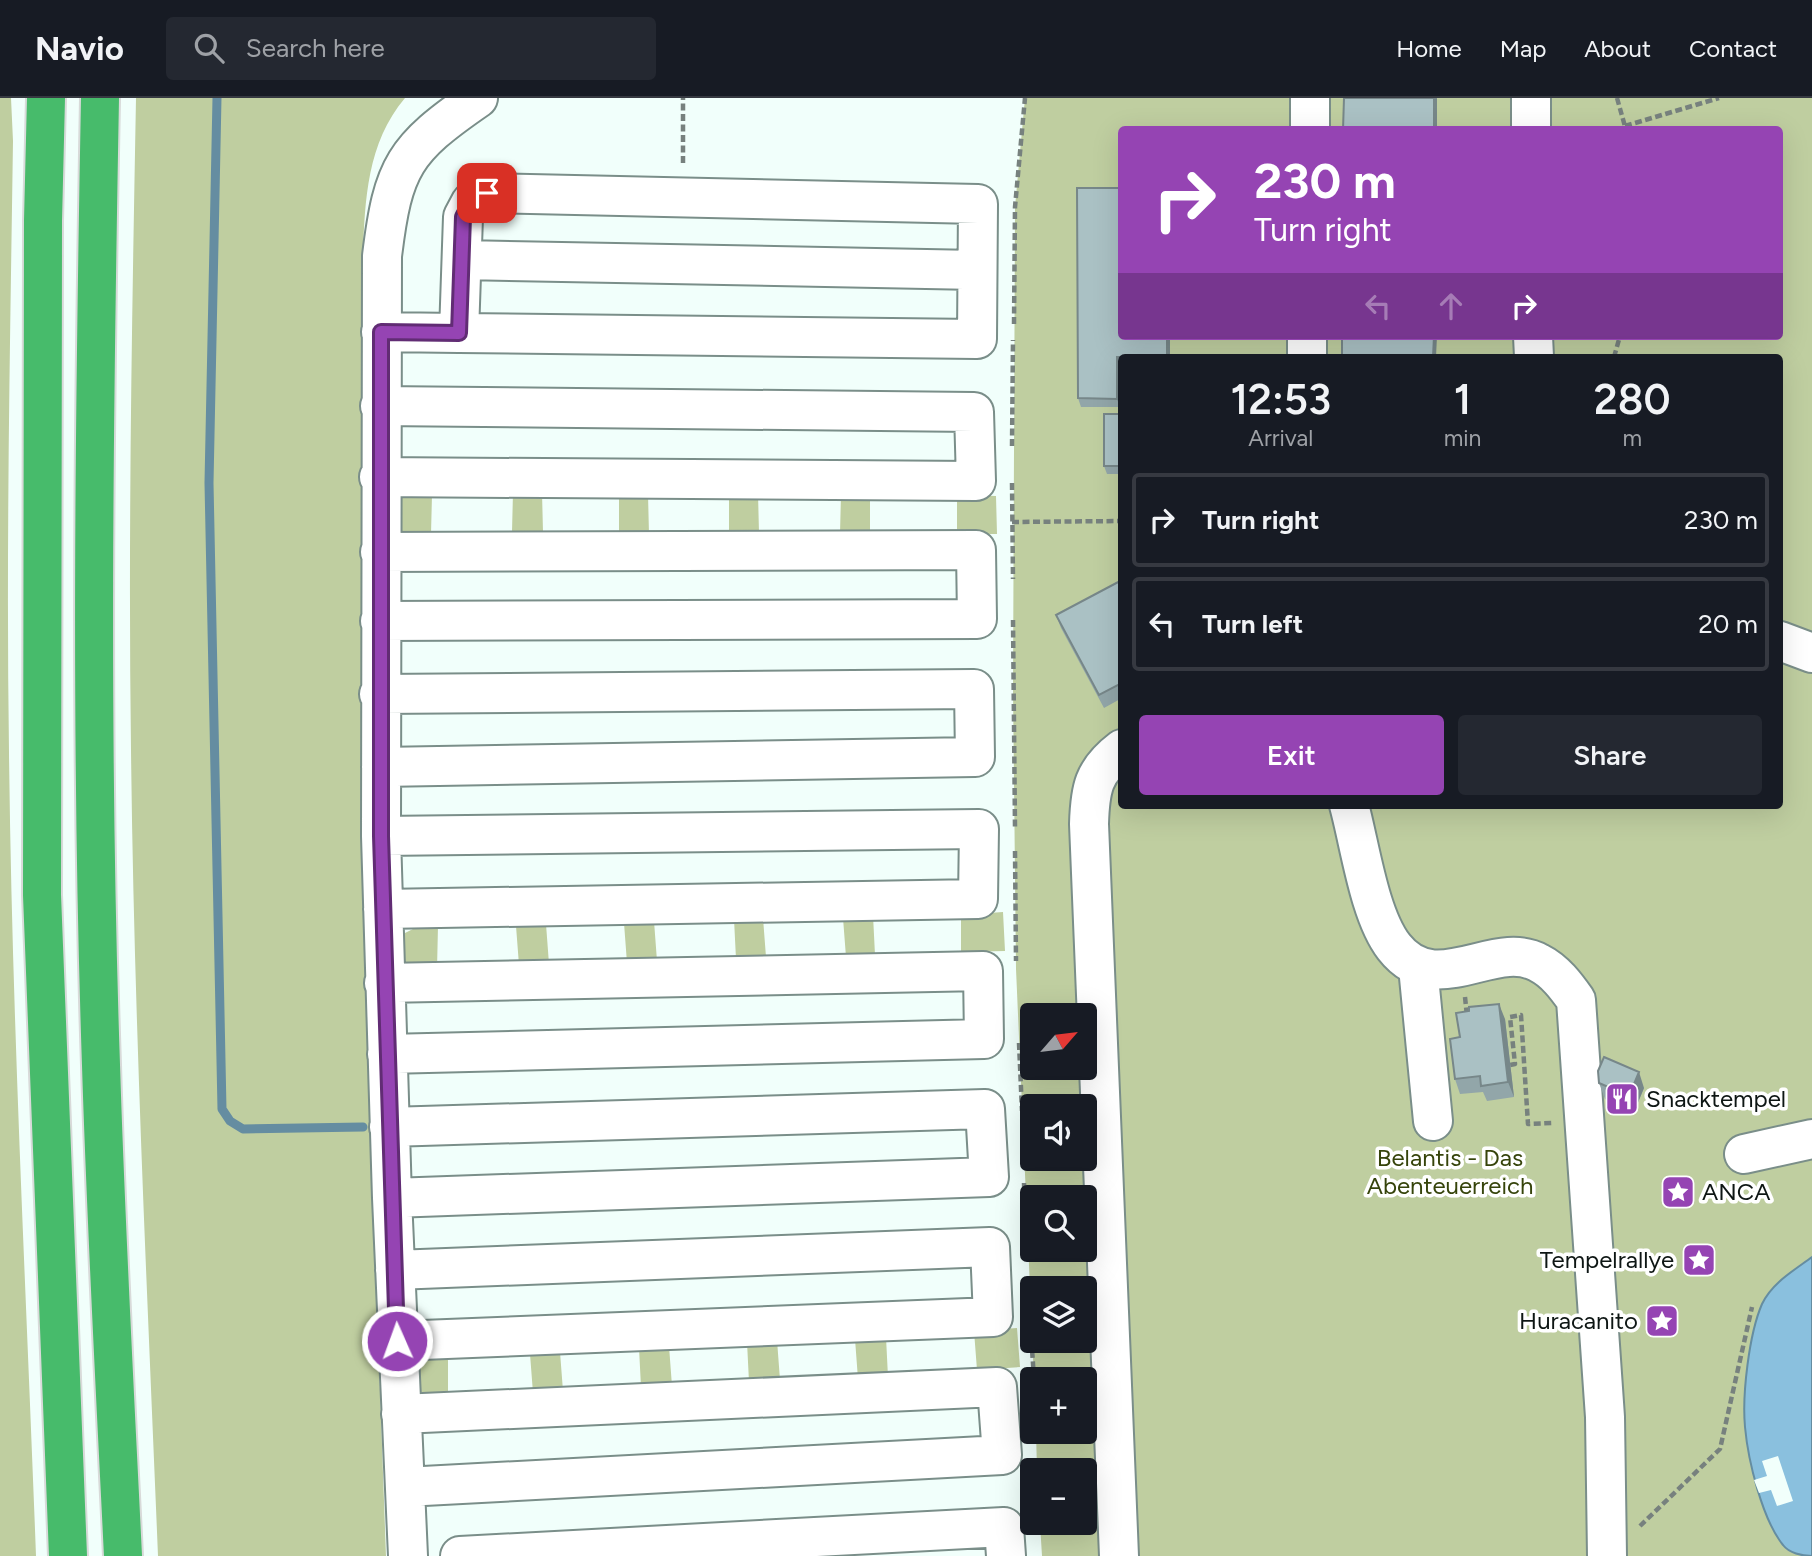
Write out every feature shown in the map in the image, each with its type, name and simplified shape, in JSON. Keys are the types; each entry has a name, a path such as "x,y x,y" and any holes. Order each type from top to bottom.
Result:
{"highway":[{"path":"22,98 21,149 43,221"},
{"path":"46,98 43,221 42,895 68,1556"},
{"path":"100,98 96,326 95,805 101,1065 123,1556"}],"street":[{"path":"408,1556 391,1198 381,836 379,477 382,256 395,180 416,147 443,122 478,98"},
{"path":"1310,98 1310,126"},
{"path":"1531,98 1531,126"},
{"path":"381,332 459,333 977,339 978,204 487,193 471,202 463,217 459,333"},
{"path":"462,260 977,270"},
{"path":"379,477 976,481 974,412 380,406"},
{"path":"380,552 976,550 977,619 380,621"},
{"path":"1783,642 1812,653"},
{"path":"379,694 974,689 975,716 975,757 380,767"},
{"path":"1118,752 1106,761 1090,789 1089,824 1119,1556"},
{"path":"1350,809 1382,922 1393,946 1418,967 1448,969 1527,958 1551,971 1576,1000 1605,1417 1608,1548"},
{"path":"381,836 979,829 978,899 383,909"},
{"path":"1418,967 1433,1121"},
{"path":"384,983 983,971 984,1039 387,1054"},
{"path":"389,1127 985,1109 989,1177 391,1198"},
{"path":"1744,1154 1812,1139"},
{"path":"395,1270 990,1247 993,1317 397,1341"},
{"path":"401,1414 997,1387 1002,1455 405,1487"},
{"path":"460,1556 1004,1527 1006,1556"}],"path":[{"path":"683,98 683,196"},
{"path":"1012,452 1014,206 1025,98"},
{"path":"1617,98 1624,126"},
{"path":"1631,126 1719,98"},
{"path":"1012,480 1013,592"},
{"path":"1012,522 1118,522"},
{"path":"1013,605 1016,969"},
{"path":"1469,1027 1464,998 1471,990"},
{"path":"1510,1065 1515,1064 1510,1017 1521,1015 1528,1124 1585,1121"},
{"path":"1019,1038 1021,1094"},
{"path":"1024,1177 1024,1185"},
{"path":"1608,1548 1626,1538 1720,1449 1752,1307"}],"green space":[{"path":"0,98 11,98 13,141 8,676 16,1054 36,1556 0,1556"},
{"path":"136,98 405,98 391,118 373,161 368,184 362,278 371,1141 386,1556 158,1556 138,1052 131,750 130,506"},
{"name":"Belantis - Das Abenteuerreich","path":"1025,98 1812,98 1812,1556 1042,1556 1041,1535 1097,1535 1097,1458 1037,1458 1036,1444 1097,1444 1097,1367 1033,1367 1033,1353 1097,1353 1097,1276 1029,1276 1029,1262 1097,1262 1097,1185 1025,1185 1025,1171 1097,1171 1097,1094 1021,1094 1021,1080 1097,1080 1097,1003 1020,1003 1020,1060 1016,969 1013,689 1015,207"},
{"path":"513,492 542,492 543,532 512,532"},
{"path":"729,493 758,493 759,533 729,533"},
{"path":"408,494 432,495 431,534 401,533 401,497"},
{"path":"619,494 648,494 649,534 619,534"},
{"path":"841,494 870,494 870,534 840,534"},
{"path":"957,495 996,496 997,534 957,534"},
{"path":"1003,912 1005,951 961,952 961,915"},
{"path":"873,915 875,955 846,957 843,918"},
{"path":"763,918 766,957 736,959 734,919"},
{"path":"654,921 657,961 627,963 624,923"},
{"path":"546,924 549,964 519,965 516,926"},
{"path":"438,926 437,969 407,967 402,961 401,935 415,928"},
{"path":"1017,1328 1020,1367 977,1370 974,1331"},
{"path":"886,1337 888,1377 858,1379 855,1339"},
{"path":"777,1340 780,1380 749,1382 747,1342"},
{"path":"669,1346 672,1386 641,1387 639,1348"},
{"path":"560,1352 563,1391 533,1393 530,1354"},
{"path":"448,1357 448,1397 418,1397 418,1361"}],"water":[{"path":"1812,1257 1812,1556 1796,1554 1789,1550 1775,1534 1753,1472 1744,1414 1750,1348 1762,1304 1777,1284"}],"pier":[{"path":"1778,1456 1793,1501 1777,1506 1771,1490 1759,1493 1754,1480 1767,1476 1762,1461"}],"building":[{"path":"1344,98 1434,98 1434,126 1343,126"},
{"path":"1077,188 1118,188 1118,340 1167,340 1167,354 1118,354 1117,399 1078,398"},
{"path":"1342,340 1434,340 1433,354 1342,354"},
{"path":"1104,414 1118,414 1118,466 1104,466"},
{"path":"1118,582 1118,685 1099,695 1056,615"},
{"path":"1499,1004 1508,1082 1481,1086 1480,1076 1455,1079 1450,1039 1460,1037 1456,1013 1469,1011 1469,1007"},
{"path":"1604,1057 1639,1072 1629,1096 1599,1083 1598,1071"}],"waterway":[{"path":"217,98 209,483 222,1109 230,1121 243,1129 363,1127"}],"place":[{"name":"Snacktempel","path":"1622,1099"},
{"name":"ANCA","path":"1678,1192"},
{"name":"Tempelrallye","path":"1699,1260"},
{"name":"Huracanito","path":"1662,1321"}],"route":[{"path":"397,1341 381,836 381,332 459,333 463,217 471,202 487,193"}]}
